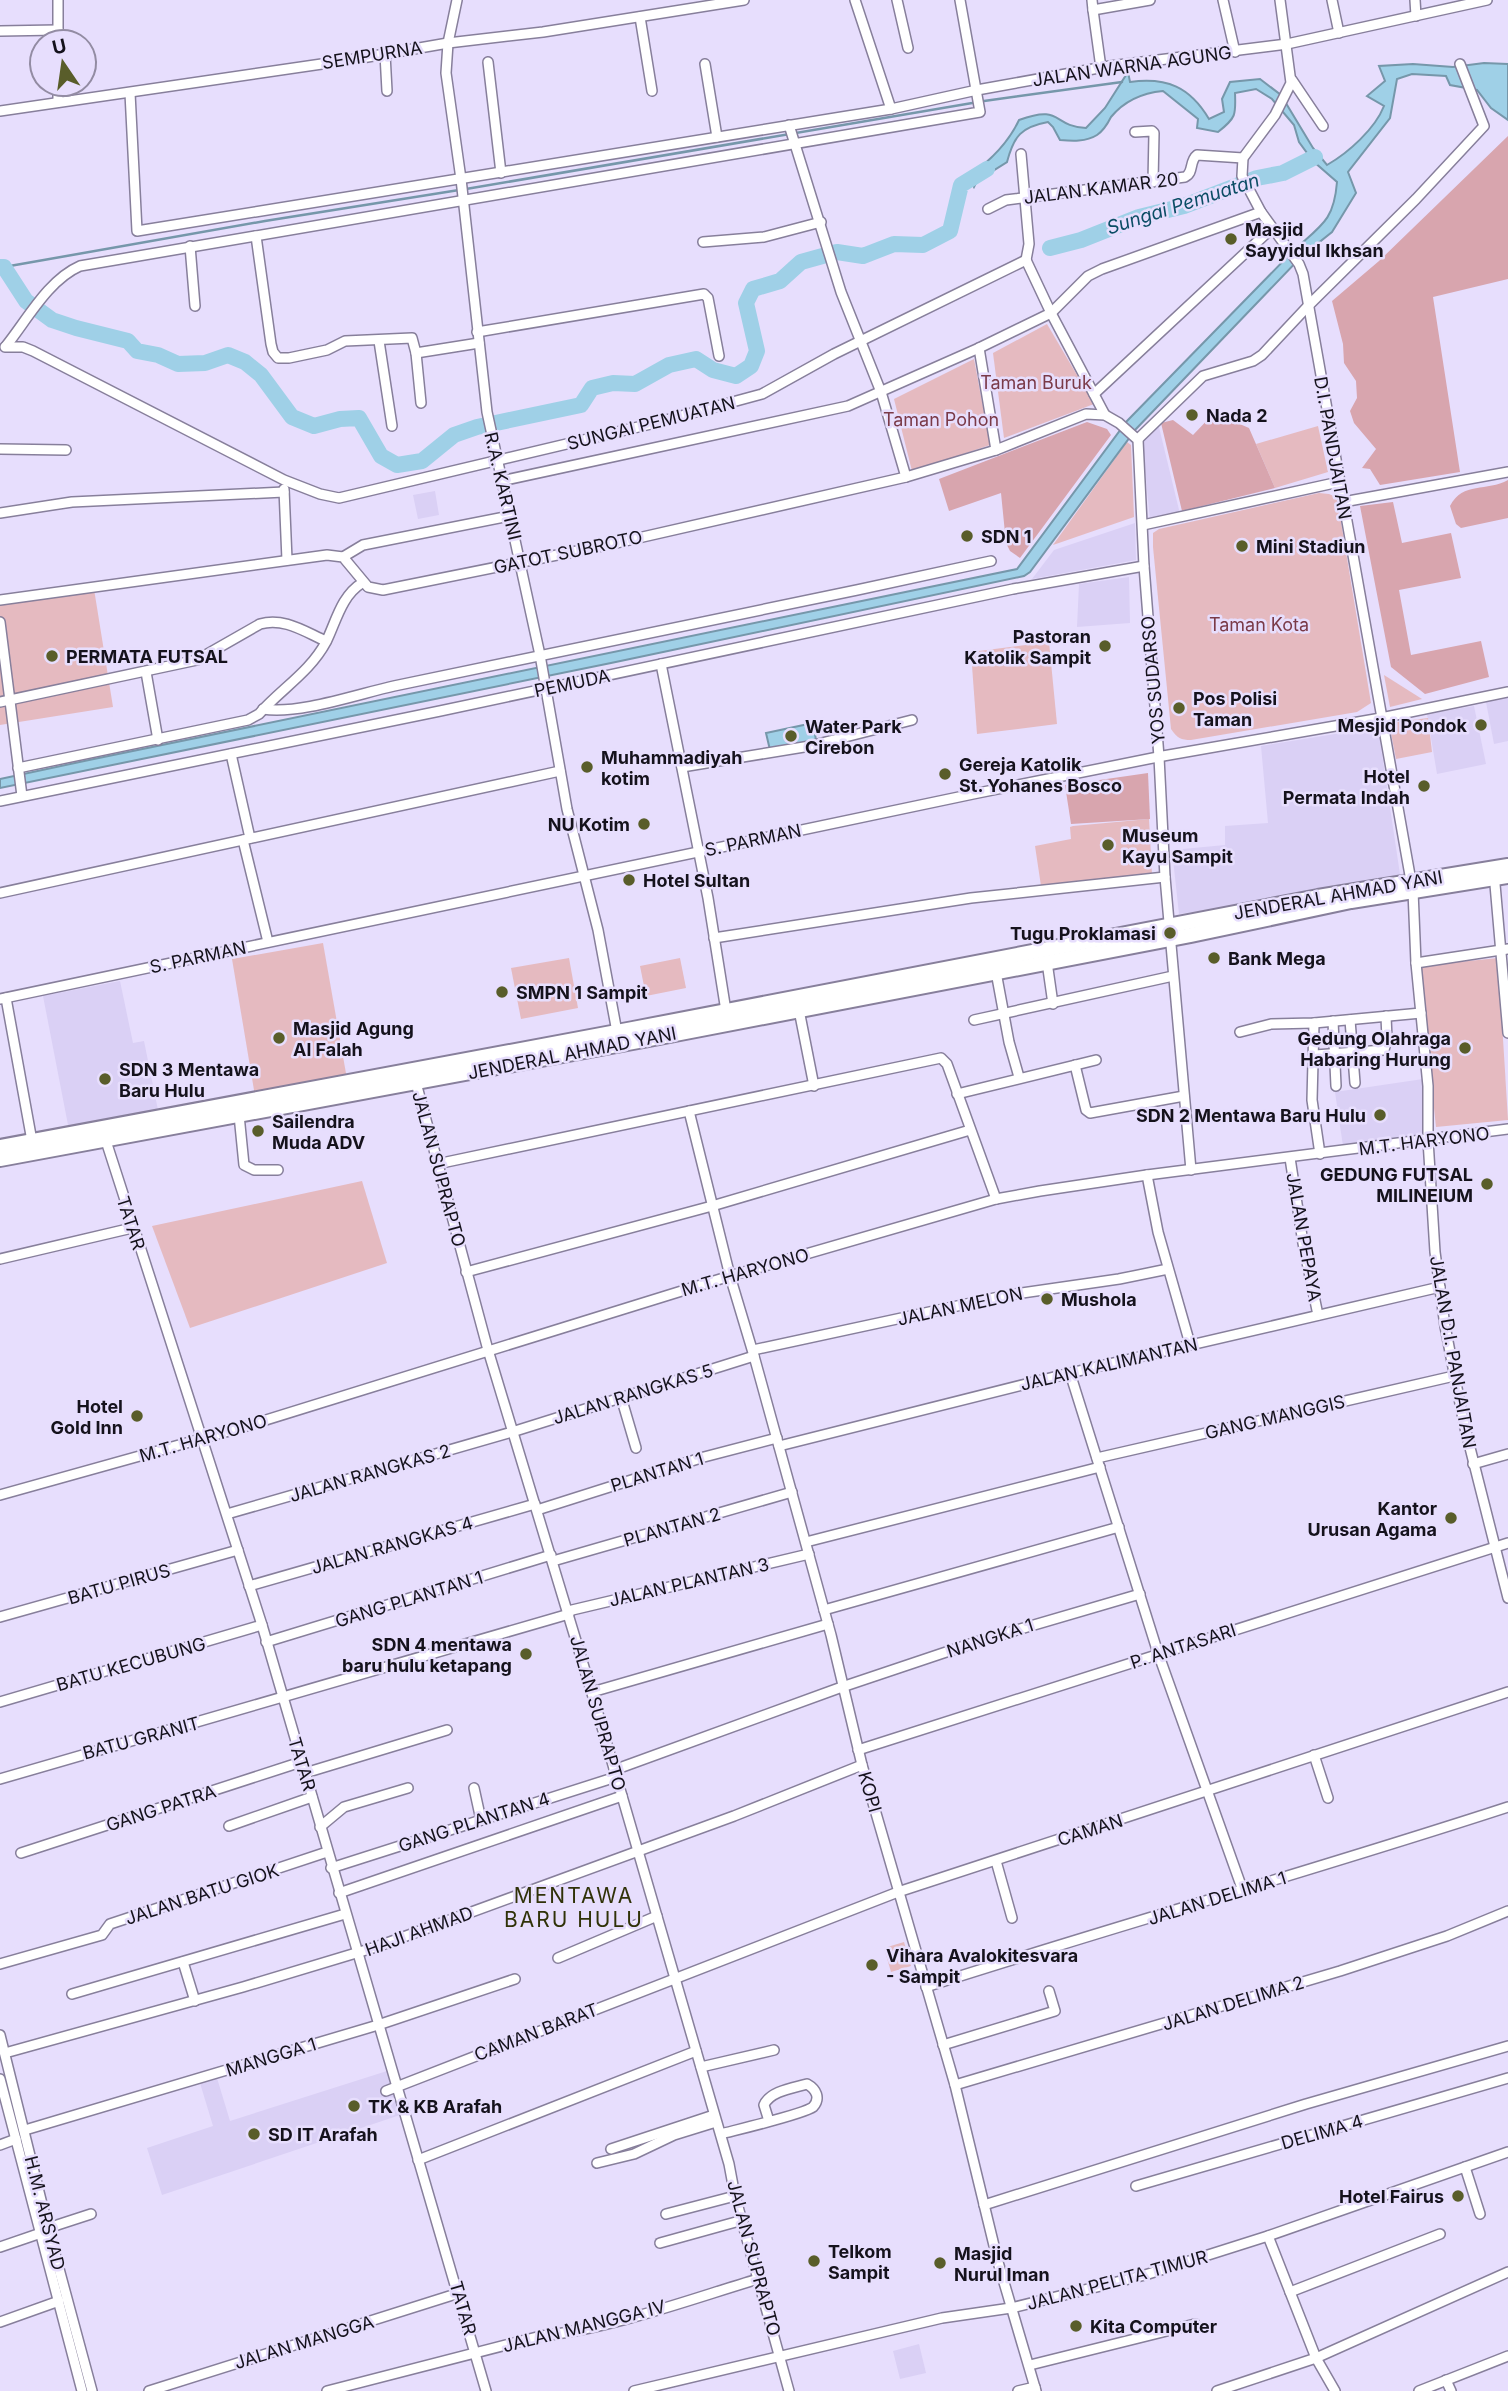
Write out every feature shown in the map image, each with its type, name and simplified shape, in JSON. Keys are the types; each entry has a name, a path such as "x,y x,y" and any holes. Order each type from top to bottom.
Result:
{"highway":[{"name":"JENDERAL AHMAD YANI","path":"1170,932 1501,872"},
{"name":"JENDERAL AHMAD YANI","path":"1170,932 1214,930 1412,886"},
{"path":"1137,938 1170,932"},
{"name":"JENDERAL AHMAD YANI","path":"0,1147 799,1010 1047,962 1137,938"},
{"name":"JENDERAL AHMAD YANI","path":"0,1159 239,1115 617,1032 1137,938"}],"street":[{"path":"58,0 58,28"},
{"name":"R.A. KARTINI","path":"457,0 448,43 446,73 490,429 521,562 560,771 583,877 601,941 617,1032"},
{"name":"SEMPURNA","path":"0,111 744,0"},
{"path":"855,0 891,110"},
{"path":"897,0 908,48"},
{"path":"3,347 64,275 80,265 981,111 960,0"},
{"path":"1101,68 1092,5 1150,0"},
{"path":"1223,0 1235,52"},
{"path":"1280,0 1292,80 1323,126"},
{"path":"1332,0 1339,33"},
{"path":"1415,0 1416,16"},
{"name":"JALAN WARNA AGUNG","path":"130,93 137,231 891,110 1101,68 1287,44 1487,0"},
{"path":"639,17 652,91"},
{"path":"0,31 28,31"},
{"path":"385,54 387,91"},
{"path":"488,62 500,173"},
{"path":"705,64 717,137"},
{"path":"1021,154 1029,244 1027,261 1105,415 1136,437 1203,376 1262,355 1484,126 1460,64"},
{"path":"1094,394 1272,228 1242,176 1243,158 1275,115 1292,80"},
{"path":"789,127 841,292 881,392 906,477"},
{"path":"1135,132 1154,133 1153,182"},
{"name":"JALAN KAMAR 20","path":"988,209 1002,201 1188,176 1197,155 1243,158"},
{"path":"501,481 831,410 881,392 1051,313 1094,272 1261,212"},
{"path":"703,242 765,237 821,222"},
{"name":"D.I. PANDJAITAN","path":"1272,228 1299,264 1303,274 1412,886"},
{"path":"256,236 275,356 282,359 327,350 345,341 412,338 421,403"},
{"path":"190,246 195,306"},
{"name":"SUNGAI PEMUATAN","path":"3,347 23,347 33,351 284,480 320,494 339,498 497,462 762,394 862,341 1027,261"},
{"path":"477,332 704,294 708,296 719,356"},
{"path":"379,341 392,426"},
{"path":"416,353 479,343"},
{"path":"979,348 996,450"},
{"name":"GATOT SUBROTO","path":"362,583 374,590 383,590 906,477 996,450 1086,414 1105,415"},
{"name":"YOS SUDARSO","path":"1136,437 1165,877 1191,1170"},
{"path":"0,449 66,450"},
{"path":"1343,502 1508,472"},
{"path":"284,480 287,560"},
{"path":"1143,525 1339,482"},
{"path":"0,513 72,502 284,492"},
{"path":"0,600 287,560 327,555 343,557 363,545 510,516"},
{"path":"19,771 248,720 313,662 349,592 362,583 343,557"},
{"path":"263,709 312,705 991,561"},
{"name":"PEMUDA","path":"0,801 231,754 545,685 661,664 1013,589 1144,566"},
{"path":"4,701 197,660 260,624 271,621 281,621 326,641"},
{"path":"0,622 4,701 22,796"},
{"path":"661,664 726,1012"},
{"path":"146,672 158,740"},
{"name":"S. PARMAN","path":"3,998 973,793 1508,692"},
{"path":"682,767 810,746 912,720"},
{"path":"231,754 268,942"},
{"path":"0,893 560,771"},
{"path":"1501,872 1508,1033"},
{"path":"714,938 958,899 1165,877"},
{"name":"JALAN D.I. PANJAITAN","path":"1412,886 1440,1287 1454,1376 1473,1464 1508,1598"},
{"path":"1416,963 1504,950"},
{"path":"1047,962 1054,1004"},
{"path":"996,972 1003,1014 1019,1077"},
{"path":"974,1020 1173,976"},
{"path":"3,998 32,1141"},
{"path":"799,1010 814,1086"},
{"path":"1240,1032 1271,1024 1314,1023 1421,1013"},
{"path":"1315,1055 1384,1049 1387,1039 1386,1016"},
{"path":"1350,1020 1355,1083"},
{"path":"1333,1021 1336,1086"},
{"path":"1314,1023 1312,1100 1320,1154"},
{"path":"438,1164 941,1058 947,1064 996,1199"},
{"path":"957,1094 1096,1060"},
{"path":"1075,1065 1086,1110 1090,1113 1184,1096"},
{"name":"JALAN SUPRAPTO","path":"415,1076 488,1350 592,1692 721,2134 735,2196 789,2391"},
{"name":"KOPI","path":"690,1111 730,1276 806,1542 862,1765 955,2085 1011,2308 1036,2389"},
{"path":"239,1115 244,1165 254,1170 278,1170"},
{"name":"M.T. HARYONO","path":"0,1496 203,1439 730,1276 996,1199 1147,1175 1508,1129"},
{"path":"466,1272 712,1206 970,1130"},
{"name":"TATAR","path":"106,1141 262,1625 486,2391"},
{"name":"JALAN PEPAYA","path":"1290,1158 1303,1243 1318,1315"},
{"path":"1147,1175 1168,1269 1190,1344"},
{"path":"0,1259 132,1228"},
{"name":"JALAN MELON","path":"754,1353 1008,1295 1112,1281 1168,1269"},
{"name":"JALAN KALIMANTAN","path":"778,1442 1440,1287"},
{"name":"JALAN RANGKAS 5","path":"512,1432 754,1353"},
{"path":"1070,1373 1158,1653 1243,1891"},
{"name":"GANG MANGGIS","path":"806,1542 1098,1463 1454,1376"},
{"path":"621,1398 636,1448"},
{"name":"JALAN RANGKAS 2","path":"227,1514 512,1432"},
{"name":"PLANTAN 1","path":"536,1507 704,1457 778,1442"},
{"path":"1473,1464 1508,1454"},
{"name":"PLANTAN 2","path":"552,1558 792,1492"},
{"name":"JALAN RANGKAS 4","path":"249,1586 536,1507"},
{"path":"824,1610 1119,1527"},
{"name":"P. ANTASARI","path":"858,1750 1508,1543"},
{"name":"BATU PIRUS","path":"0,1617 238,1550"},
{"name":"JALAN PLANTAN 3","path":"282,1698 568,1612 809,1554"},
{"name":"GANG PLANTAN 1","path":"266,1642 552,1558"},
{"name":"NANGKA 1","path":"615,1773 842,1687 1001,1633 1140,1594"},
{"path":"592,1692 828,1624"},
{"name":"BATU KECUBUNG","path":"0,1702 262,1625"},
{"name":"CAMAN","path":"675,1978 898,1892 1508,1692"},
{"name":"BATU GRANIT","path":"0,1779 282,1698"},
{"path":"305,1773 447,1730"},
{"path":"1314,1755 1328,1798"},
{"name":"GANG PATRA","path":"21,1853 301,1762"},
{"name":"HAJI AHMAD","path":"5,2053 356,1953 638,1851 862,1765"},
{"name":"GANG PLANTAN 4","path":"331,1868 615,1773"},
{"path":"320,1827 344,1807 408,1788"},
{"path":"474,1788 481,1820"},
{"path":"339,1893 622,1796"},
{"path":"229,1826 312,1797"},
{"name":"JALAN DELIMA 1","path":"926,1987 1508,1807"},
{"name":"JALAN BATU GIOK","path":"0,1965 102,1935 110,1924 327,1852"},
{"path":"996,1861 1012,1918"},
{"name":"JALAN DELIMA 2","path":"955,2085 1340,1971 1447,1936 1508,1911"},
{"path":"72,1994 345,1914"},
{"path":"558,1958 657,1916"},
{"path":"183,1962 195,2001"},
{"name":"CAMAN BARAT","path":"386,2091 675,1978"},
{"name":"MANGGA 1","path":"25,2130 378,2025 515,1979"},
{"path":"943,2045 1055,2011 1049,1991"},
{"name":"H.M. ARSYAD","path":"0,2035 25,2130 59,2301 82,2391"},
{"path":"985,2205 1306,2104 1508,2046"},
{"path":"701,2067 774,2050"},
{"path":"418,2160 696,2051"},
{"name":"DELIMA 4","path":"1136,2186 1508,2078"},
{"name":"H.M. ARSYAD","path":"0,2079 92,2391"},
{"path":"721,2134 769,2121 809,2109 816,2103 814,2089 807,2084 768,2098 764,2105 769,2121"},
{"path":"611,2149 715,2118"},
{"path":"597,2163 634,2154 715,2118"},
{"path":"0,2144 16,2139"},
{"name":"JALAN PELITA TIMUR","path":"634,2391 942,2318 1011,2308 1145,2275 1268,2236 1508,2152"},
{"path":"1465,2167 1480,2214"},
{"path":"666,2214 735,2196"},
{"path":"0,2247 90,2214"},
{"path":"660,2243 743,2220"},
{"path":"1290,2292 1440,2234"},
{"path":"1268,2236 1316,2358 1335,2391"},
{"path":"1217,2391 1316,2358 1508,2272"},
{"name":"JALAN MANGGA IV","path":"327,2391 618,2320 758,2278"},
{"name":"JALAN MANGGA","path":"149,2391 459,2293"},
{"path":"0,2322 59,2301"},
{"path":"1030,2365 1195,2324"},
{"path":"1419,2391 1508,2356"},
{"path":"1447,2380 1451,2391"},
{"path":"1018,2391 1036,2389"}],"shaded area":[{"path":"1508,136 1508,279 1433,297 1460,472 1380,485 1370,469 1362,468 1376,449 1354,423 1350,411 1357,398 1356,381 1344,363 1343,344 1332,301 1379,261"},
{"path":"1214,413 1249,428 1275,488 1182,511 1161,423 1173,420 1193,435"},
{"path":"1087,422 1107,429 1111,435 1020,558 1010,551 1006,543 1001,493 949,511 939,479"},
{"path":"1158,423 1180,514 1150,520 1142,437"},
{"path":"1508,480 1508,518 1461,528 1456,524 1450,506 1455,498 1469,490"},
{"path":"435,491 439,515 418,519 413,495"},
{"path":"1393,502 1402,543 1451,533 1461,578 1399,590 1411,655 1481,641 1489,677 1425,694 1391,667 1360,506"},
{"path":"1135,523 1136,560 1032,579 1054,550"},
{"path":"1129,577 1130,623 1077,627 1079,584"},
{"path":"1508,697 1508,741 1494,744 1486,702"},
{"path":"1474,706 1486,764 1437,774 1427,714"},
{"path":"1378,727 1401,881 1179,914 1172,850 1225,845 1225,826 1268,823 1261,746"},
{"path":"1148,773 1150,819 1071,824 1065,785"},
{"name":"SDN 3 Mentawa Baru Hulu","path":"120,981 133,1043 144,1041 159,1115 69,1130 43,996"},
{"name":"SDN 2 Mentawa Baru Hulu","path":"1423,1079 1422,1137 1343,1146 1335,1092"},
{"name":"SD IT Arafah","path":"387,2071 400,2115 162,2195 147,2148 213,2126 200,2083 217,2078 230,2121"},
{"path":"919,2344 926,2373 900,2379 893,2351"}],"green space":[{"name":"Taman Buruk","path":"1047,324 1094,404 1004,438 993,353"},
{"name":"Taman Pohon","path":"974,359 990,445 912,471 894,399"},
{"path":"1318,426 1328,472 1275,488 1256,444"},
{"path":"1127,442 1131,445 1134,517 1053,545"},
{"name":"Taman Kota","path":"1319,493 1336,497 1338,504 1371,703 1357,712 1191,740 1180,738 1171,729 1153,533 1159,529"},
{"name":"PERMATA FUTSAL","path":"94,589 113,707 0,725 0,604"},
{"path":"1049,642 1057,724 977,734 971,652"},
{"path":"1384,675 1422,699 1390,707"},
{"path":"1428,718 1432,752 1396,759 1389,723"},
{"path":"1149,819 1152,874 1041,886 1035,846 1071,839 1070,827 1073,826"},
{"path":"323,943 347,1079 255,1096 232,959"},
{"path":"569,958 578,1008 521,1019 511,968"},
{"path":"680,958 686,988 646,996 640,966"},
{"path":"1498,958 1508,1120 1436,1127 1419,966"},
{"path":"362,1181 387,1263 190,1328 152,1226"},
{"path":"904,1942 911,1966 891,1972 884,1948"}],"water":[{"path":"1484,63 1508,64 1508,120 1491,108 1477,90 1450,85 1446,76 1412,74 1397,79 1390,118 1348,172 1356,193 1332,232 1302,256 1136,429 1030,572 1024,576 0,788 0,779 1017,569 1127,421 1325,221 1333,205 1337,182 1313,161 1299,142 1294,125 1272,99 1256,89 1235,93 1234,116 1218,132 1197,128 1198,119 1163,91 1128,102 1116,111 1099,133 1088,139 1060,140 1048,122 1031,127 1016,139 1007,162 977,181 974,187 969,176 998,151 1019,120 1043,114 1086,128 1105,108 1128,72 1130,82 1166,83 1185,92 1209,119 1224,112 1222,99 1230,82 1260,79 1281,95 1313,148 1327,165 1360,140 1380,115 1384,106 1367,96 1385,81 1379,66 1413,64 1453,67"},
{"name":"Water Park Cirebon","path":"813,723 816,740 770,750 766,733"}],"waterway":[{"path":"466,189 984,101 1122,82"},
{"name":"Sungai Pemuatan","path":"1050,248 1081,240 1139,217 1184,206 1257,178 1283,173 1315,157"},
{"path":"0,267 4,267 26,301 52,320 128,341 137,351 158,355 178,364 205,363 228,355 245,362 261,375 292,417 314,426 340,419 359,418 381,456 397,465 422,461 454,435 477,427 581,405 592,388 613,383 635,384 669,365 696,359 713,370 736,376 751,366 757,351 746,303 753,289 780,281 801,262 837,252 863,256 894,244 923,245 950,231 961,185 987,169"},
{"path":"4,267 459,190"}],"place":[{"name":"Masjid Sayyidul Ikhsan","path":"1231,239"},
{"name":"Nada 2","path":"1192,415"},
{"name":"SDN 1","path":"967,536"},
{"name":"Mini Stadiun","path":"1242,546"},
{"name":"Pastoran Katolik Sampit","path":"1105,646"},
{"name":"PERMATA FUTSAL","path":"52,656"},
{"name":"Pos Polisi Taman","path":"1179,708"},
{"name":"Mesjid Pondok","path":"1481,725"},
{"name":"Water Park Cirebon","path":"791,736"},
{"name":"Muhammadiyah kotim","path":"587,767"},
{"name":"Gereja Katolik St. Yohanes Bosco","path":"945,774"},
{"name":"Hotel Permata Indah","path":"1424,786"},
{"name":"NU Kotim","path":"644,824"},
{"name":"Museum Kayu Sampit","path":"1108,845"},
{"name":"Hotel Sultan","path":"629,880"},
{"name":"Tugu Proklamasi","path":"1170,933"},
{"name":"Bank Mega","path":"1214,958"},
{"name":"SMPN 1 Sampit","path":"502,992"},
{"name":"Masjid Agung Al Falah","path":"279,1038"},
{"name":"Gedung Olahraga Habaring Hurung","path":"1465,1048"},
{"name":"SDN 3 Mentawa Baru Hulu","path":"105,1079"},
{"name":"SDN 2 Mentawa Baru Hulu","path":"1380,1115"},
{"name":"Sailendra Muda ADV","path":"258,1131"},
{"name":"GEDUNG FUTSAL MILINEIUM","path":"1487,1184"},
{"name":"Mushola","path":"1047,1299"},
{"name":"Hotel Gold Inn","path":"137,1416"},
{"name":"Kantor Urusan Agama","path":"1451,1518"},
{"name":"SDN 4 mentawa baru hulu ketapang","path":"526,1654"},
{"name":"Vihara Avalokitesvara - Sampit","path":"872,1965"},
{"name":"TK & KB Arafah","path":"354,2106"},
{"name":"SD IT Arafah","path":"254,2134"},
{"name":"Hotel Fairus","path":"1458,2196"},
{"name":"Telkom Sampit","path":"814,2261"},
{"name":"Masjid Nurul Iman","path":"940,2263"},
{"name":"Kita Computer","path":"1076,2326"}],"district":[{"name":"MENTAWA BARU HULU","path":"574,1907"}]}
